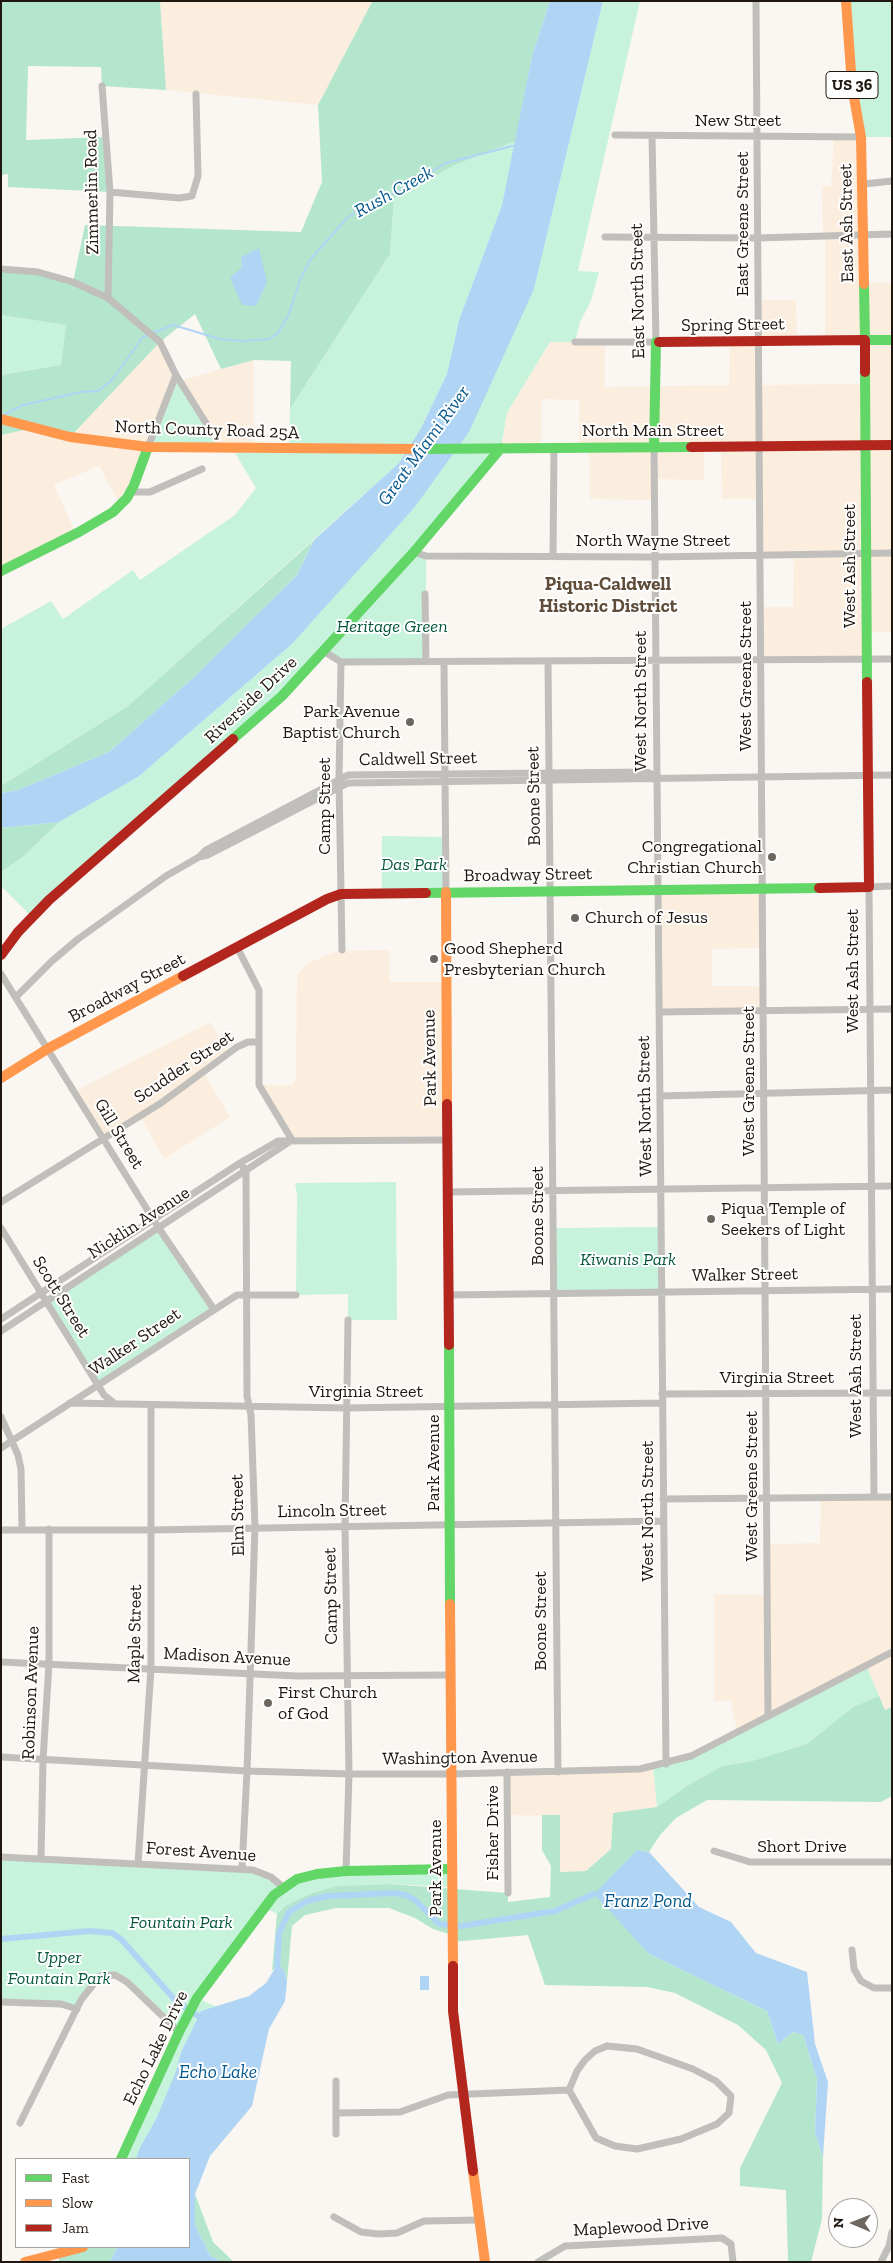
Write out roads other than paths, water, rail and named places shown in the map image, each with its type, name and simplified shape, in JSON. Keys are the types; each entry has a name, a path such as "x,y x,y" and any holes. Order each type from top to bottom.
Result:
{"street":[{"name":"East Greene Street","path":"756,1 759,446"},
{"name":"East Ash Street","path":"846,1 852,86 861,137 864,184 866,445"},
{"name":"Zimmerlin Road","path":"102,86 110,192 108,298"},
{"path":"110,192 179,198 192,196 198,176 196,94"},
{"name":"New Street","path":"615,135 861,137"},
{"name":"East North Street","path":"652,136 656,342 654,446"},
{"path":"864,184 892,181"},
{"path":"605,237 758,238 892,234"},
{"path":"1,269 38,272 73,282 108,298 160,342 176,375 206,423"},
{"name":"Spring Street","path":"574,342 892,340"},
{"path":"1,571 79,532 113,512 131,492 176,375"},
{"name":"North County Road 25A","path":"1,419 34,428 108,443 148,446 414,450"},
{"name":"West Ash Street","path":"866,445 874,1497"},
{"name":"North Main Street","path":"414,450 892,445"},
{"name":"West North Street","path":"654,446 666,1764"},
{"name":"West Greene Street","path":"759,446 768,1715"},
{"name":"Riverside Drive","path":"1,955 18,932 49,900 282,696 325,652 414,552 501,448"},
{"path":"553,556 554,448"},
{"path":"131,492 150,492 202,469"},
{"name":"North Wayne Street","path":"414,552 426,556 655,557 892,553"},
{"path":"425,594 426,662"},
{"path":"325,652 341,662 892,659"},
{"name":"Boone Street","path":"548,661 558,1772"},
{"name":"Camp Street","path":"341,662 339,784 342,950"},
{"name":"Park Avenue","path":"444,662 453,1774 451,1870 453,2011 466,2093 485,2262"},
{"name":"Caldwell Street","path":"16,997 52,960 78,939 166,876 206,850 246,832 339,784 446,777 549,777 647,772 657,777 762,778 892,775"},
{"name":"Broadway Street","path":"1,1078 49,1048 327,899 341,894 892,886"},
{"path":"237,947 259,990 259,1085 292,1140"},
{"name":"Gill Street","path":"1,974 49,1048 158,1227 213,1308"},
{"path":"659,1012 892,1009"},
{"name":"Scudder Street","path":"1,1202 162,1103 238,1048 248,1042 258,1042"},
{"path":"660,1096 892,1090"},
{"name":"Nicklin Avenue","path":"1,1331 292,1140"},
{"name":"Nicklin Avenue","path":"1,1319 240,1163 278,1141 447,1140"},
{"path":"240,1163 246,1171"},
{"name":"Elm Street","path":"242,1869 251,1674 255,1527 247,1396 246,1171"},
{"path":"448,1192 892,1186"},
{"name":"Scott Street","path":"1,1228 104,1396 115,1404"},
{"name":"Walker Street","path":"448,1295 892,1289"},
{"name":"Walker Street","path":"1,1448 213,1308 237,1295 296,1294"},
{"name":"Camp Street","path":"346,1871 349,1774 345,1527 348,1320"},
{"name":"Virginia Street","path":"662,1394 892,1392"},
{"name":"Virginia Street","path":"70,1403 346,1408 662,1403"},
{"name":"Maple Street","path":"138,1864 146,1764 150,1668 150,1405"},
{"path":"1,1417 12,1441 21,1469 22,1530"},
{"path":"663,1499 892,1497"},
{"name":"Lincoln Street","path":"1,1530 151,1530 663,1521"},
{"name":"Robinson Avenue","path":"42,1858 44,1760 49,1663 49,1529"},
{"name":"Washington Avenue","path":"1,1757 247,1771 349,1774 453,1774 640,1769 666,1764 691,1756 892,1652"},
{"name":"Madison Avenue","path":"1,1662 251,1674 348,1676 451,1675"},
{"name":"Fisher Drive","path":"507,1772 508,1893"},
{"name":"Short Drive","path":"714,1851 750,1862 892,1862"},
{"name":"Forest Avenue","path":"1,1857 242,1869 261,1872 271,1877 283,1887"},
{"path":"283,1887 297,1880 317,1874 346,1871 451,1870"},
{"name":"Echo Lake Drive","path":"122,2158 196,1998 263,1907 283,1887"},
{"path":"852,1950 854,1969 861,1981 874,1988 892,1988"},
{"path":"20,2123 77,2009 100,1976 116,1975 127,1982 179,2032"},
{"path":"1,2002 61,2004 77,2009"},
{"path":"607,2046 636,2049 693,2069 716,2081 731,2096 729,2113 717,2124 680,2139 637,2149 615,2146 596,2138 569,2090 577,2071 585,2060 595,2051 607,2046"},
{"path":"336,2081 336,2134"},
{"path":"337,2113 400,2112 448,2095 466,2093 569,2090"},
{"path":"334,2217 361,2232 378,2234 397,2233 424,2221 480,2220"},
{"path":"881,2262 889,2246 892,2232"},
{"name":"Maplewood Drive","path":"538,2262 565,2246 722,2238 731,2244 733,2262"},
{"path":"25,2262 78,2248"}],"water":[{"name":"Great Miami River","path":"550,1 603,1 534,289 469,432 414,508 292,644 138,777 59,822 1,828 1,793 18,790 109,752 194,677 297,575 314,540 400,462 421,428 447,374 459,320 502,205 532,56"},
{"path":"259,248 267,282 256,306 242,305 230,278 242,267 241,257"},
{"name":"Franz Pond","path":"637,1850 649,1852 699,1907 731,1922 756,1953 807,1972 815,2044 828,2082 823,2157 815,2133 817,2079 803,2035 793,2032 778,2044 767,2011 649,1954 594,1894"},
{"name":"Echo Lake","path":"277,1965 284,1970 287,1981 285,2001 269,2029 252,2106 210,2156 195,2194 195,2225 210,2255 221,2262 110,2262 117,2248 190,2248 190,2158 136,2158 139,2149 156,2119 176,2071 181,2052 201,2011 249,1996 266,1983"},
{"path":"420,1976 429,1976 429,1990 420,1990"}],"waterway":[{"name":"Rush Creek","path":"153,333 173,325 220,339 243,341 269,339 278,333 289,314 300,280 310,260 347,218 374,199 395,193 446,163 516,145"},
{"name":"Rush Creek","path":"3,415 23,405 81,392 98,391 112,380 143,337 148,335"},
{"path":"277,1973 279,1933 289,1912 307,1901 328,1896 394,1893 406,1895 415,1900 439,1924 461,1926 555,1911 594,1894"},
{"path":"1,1939 90,1931 112,1933 121,1939 176,2001 204,2020"}],"place":[{"name":"Park Avenue Baptist Church","path":"410,722"},
{"name":"Congregational Christian Church","path":"772,857"},
{"name":"Church of Jesus","path":"575,918"},
{"name":"Good Shepherd Presbyterian Church","path":"434,959"},
{"name":"Piqua Temple of Seekers of Light","path":"711,1219"},
{"name":"First Church of God","path":"268,1703"}],"district":[{"name":"Piqua-Caldwell Historic District","path":"608,596"}],"park label":[{"name":"Heritage Green","path":"392,627"},
{"name":"Das Park","path":"414,865"},
{"name":"Kiwanis Park","path":"628,1260"},
{"name":"Fountain Park","path":"181,1923"},
{"name":"Upper Fountain Park","path":"59,1968"}]}
